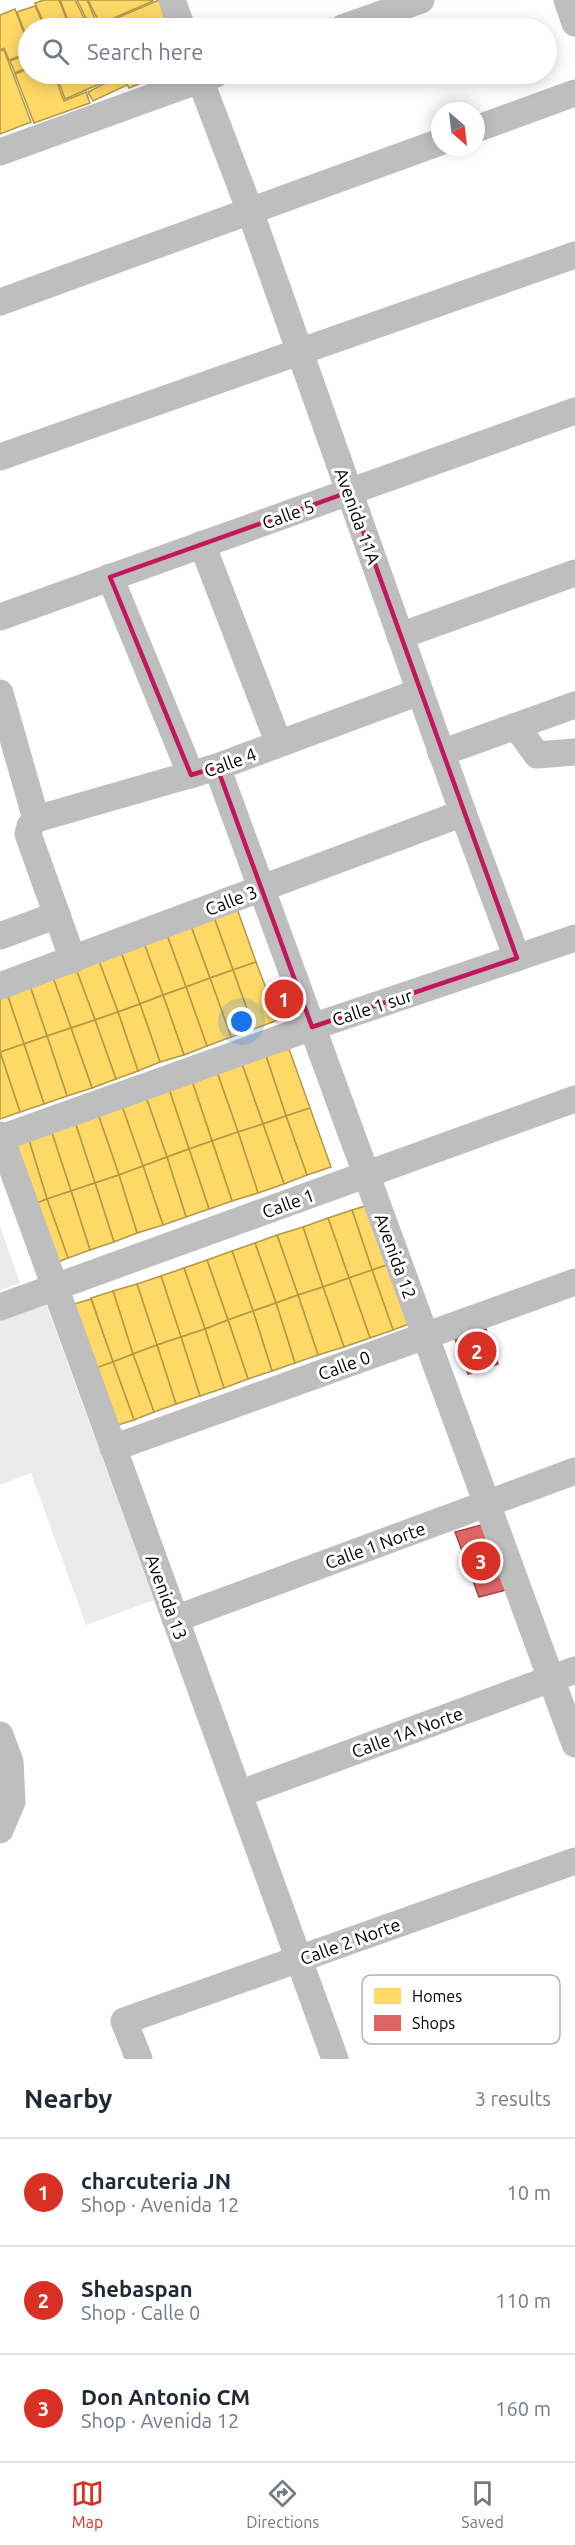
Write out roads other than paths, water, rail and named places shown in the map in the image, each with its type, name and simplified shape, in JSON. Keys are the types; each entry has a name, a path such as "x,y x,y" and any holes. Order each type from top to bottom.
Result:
{"street":[{"path":"172,0 178,18"},
{"path":"370,18 421,0"},
{"path":"567,0 575,23"},
{"path":"0,152 183,84"},
{"name":"Avenida 11A","path":"208,84 419,692 517,958"},
{"path":"485,126 575,93"},
{"path":"0,302 431,145"},
{"path":"0,457 575,255"},
{"name":"Calle 5","path":"0,617 575,411"},
{"path":"202,544 279,744"},
{"path":"400,636 575,573"},
{"path":"110,577 191,775"},
{"name":"Calle 4","path":"36,819 217,767 419,692"},
{"path":"0,693 10,770 36,819 30,826 28,834 73,960"},
{"path":"441,753 575,705"},
{"path":"516,726 537,755 575,752"},
{"name":"Avenida 12","path":"217,767 487,1504 563,1674 575,1744"},
{"name":"Calle 3","path":"0,986 463,813"},
{"path":"0,936 57,915"},
{"name":"Calle 1 sur","path":"1,1137 312,1027 575,938"},
{"name":"Calle 1","path":"0,1307 575,1099"},
{"name":"Avenida 13","path":"1,1137 335,2059"},
{"name":"Calle 0","path":"113,1448 575,1282"},
{"name":"Calle 1 Norte","path":"175,1619 575,1471"},
{"name":"Calle 1A Norte","path":"239,1794 563,1674"},
{"path":"0,1735 10,1762 12,1802 0,1830"},
{"name":"Calle 2 Norte","path":"139,2059 124,2021 575,1861"}],"place":[{"name":"charcuteria JN","path":"284,999"},
{"name":"Shebaspan","path":"477,1351"},
{"name":"Don Antonio CM","path":"481,1561"}]}
